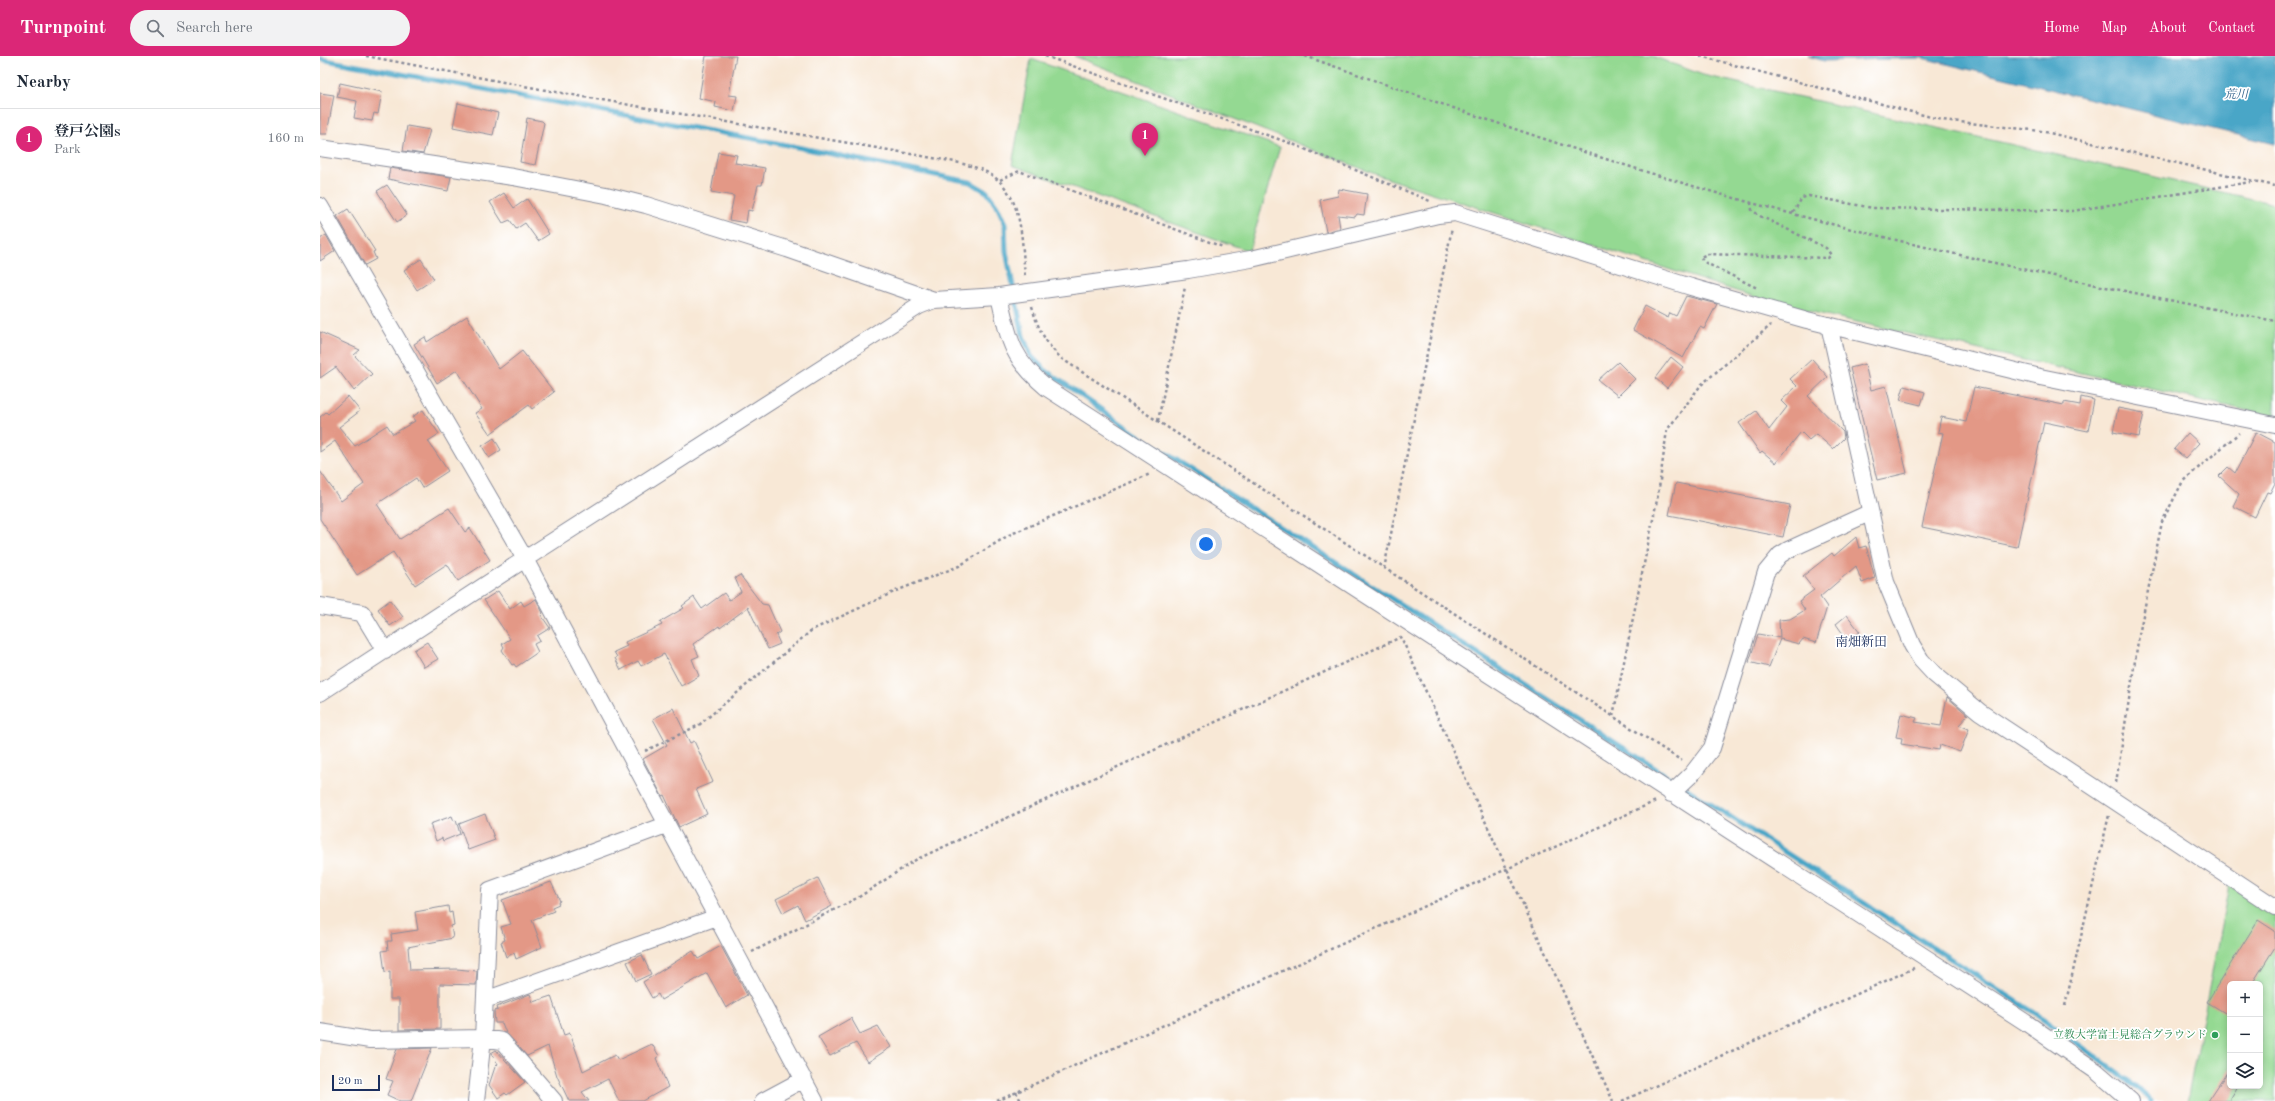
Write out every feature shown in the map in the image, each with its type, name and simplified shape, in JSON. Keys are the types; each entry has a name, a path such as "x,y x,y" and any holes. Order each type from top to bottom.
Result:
{"street":[{"path":"320,148 519,178 619,198 787,249 934,300"},
{"path":"320,206 324,225 525,559 666,825 740,958 815,1101"},
{"path":"320,693 525,559 919,306 934,300 999,296 1188,270 1251,259 1438,215 1455,213 1784,314 2040,377 2275,425"},
{"path":"999,296 1009,341 1018,360 1030,374 1047,388 1675,791 1929,961 2079,1058 2131,1101"},
{"path":"1829,325 1869,512 1886,582 1912,644 1927,667 1980,712 2275,907"},
{"path":"1675,791 1694,772 1712,748 1766,572 1780,555 1788,550 1869,512"},
{"path":"320,606 362,613 385,651"},
{"path":"476,1101 483,1038 490,890 666,825"},
{"path":"485,1000 717,917"},
{"path":"320,1032 370,1040 483,1038 502,1040 508,1045 554,1101"},
{"path":"763,1101 804,1079"}],"path":[{"path":"366,56 556,92 917,155 974,167 1000,180 1013,200 1019,218 1027,291 1036,324 1048,345 1062,359 1613,716 1694,772"},
{"path":"1045,56 1295,145 1423,197 1455,213 1384,569"},
{"path":"1306,56 1560,143 1751,202 2025,269 2275,321"},
{"path":"1700,56 1942,120 2041,131 2275,186"},
{"path":"1000,180 1019,171 1228,249"},
{"path":"1793,213 1802,198 1809,196 1874,208 2072,211 2252,181"},
{"path":"1751,202 1752,210 1760,216 1826,248 1831,255 1828,258 1708,254 1700,257 1706,263 1759,289"},
{"path":"1158,421 1188,270"},
{"path":"1613,716 1658,495 1667,430 1701,385 1784,314"},
{"path":"2065,1006 2113,799 2139,635 2162,522 2183,481 2253,421"},
{"path":"630,758 699,725 812,630 896,591 959,566 1009,535 1168,467"},
{"path":"740,958 859,897 917,859 1401,637 1612,1100 1607,1101"},
{"path":"997,1101 1675,791"},
{"path":"1622,1101 1929,961"},
{"path":"1016,1092 1021,1101"}],"green space":[{"path":"1074,56 1652,56 1703,75 2275,204 2275,417 1773,303 1380,176"},
{"path":"1031,59 1280,147 1249,251 1012,165"},
{"name":"立教大学富士見総合グラウンド","path":"2229,885 2275,915 2275,1101 2187,1101"}],"water":[{"name":"荒川","path":"1808,56 2275,56 2275,144 1922,58 1824,61"}],"building":[{"path":"706,56 736,56 729,95 737,96 734,111 715,107 716,102 699,98"},
{"path":"340,83 382,92 378,114 374,113 372,121 354,118 357,101 337,97"},
{"path":"320,93 334,95 327,134 320,134"},
{"path":"458,103 498,113 493,135 453,127"},
{"path":"527,118 542,121 544,123 535,165 520,162"},
{"path":"407,126 430,130 423,154 403,151"},
{"path":"718,152 737,155 735,163 765,168 762,185 758,185 752,211 748,210 746,223 729,220 734,196 711,192"},
{"path":"390,168 451,177 448,191 388,179"},
{"path":"387,185 407,215 397,222 377,191"},
{"path":"1339,189 1367,194 1364,215 1357,214 1355,217 1338,215 1340,228 1326,232 1320,200 1338,196"},
{"path":"504,193 514,208 527,199 549,234 538,241 525,223 516,229 510,220 503,223 490,202"},
{"path":"348,209 375,251 373,252 376,259 365,265 337,216"},
{"path":"326,235 335,251 320,261 320,239"},
{"path":"421,259 434,279 417,290 404,270"},
{"path":"1686,296 1717,304 1704,329 1700,327 1683,358 1633,330 1645,306 1668,318 1670,313 1676,316"},
{"path":"467,316 499,369 522,351 554,392 532,409 529,405 490,434 475,413 482,409 457,370 437,383 414,344 425,337 427,342"},
{"path":"320,332 360,350 354,355 372,374 354,391 336,367 320,378"},
{"path":"1671,357 1683,367 1667,388 1655,378"},
{"path":"1812,359 1828,377 1808,396 1843,432 1844,438 1833,449 1816,434 1809,440 1801,432 1776,463 1762,451 1760,453 1739,423 1756,411 1769,430 1787,407 1781,401 1797,386 1790,379"},
{"path":"1618,362 1635,379 1618,396 1598,380"},
{"path":"1865,364 1871,390 1886,386 1907,473 1877,480 1850,368"},
{"path":"1904,386 1925,392 1921,405 1900,400"},
{"path":"1974,387 2064,405 2064,402 2080,405 2081,397 2094,400 2088,431 2044,422 2017,547 1922,527 1943,433 1938,432 1941,417 1966,422"},
{"path":"348,396 360,411 339,427 355,446 387,425 393,434 415,421 412,417 423,410 439,434 428,441 448,471 422,488 416,478 377,504 400,539 449,508 465,532 470,528 490,560 458,581 447,564 415,585 393,552 357,575 320,519 320,471 341,501 364,484 335,441 320,452 320,417 326,412 328,414"},
{"path":"2118,408 2144,413 2139,437 2113,432"},
{"path":"2256,432 2275,442 2275,483 2270,493 2267,492 2255,517 2233,506 2239,494 2219,476 2228,467 2235,473"},
{"path":"2188,433 2199,443 2185,458 2174,449"},
{"path":"494,438 501,450 489,458 482,446"},
{"path":"1676,483 1790,505 1783,537 1669,515"},
{"path":"1856,537 1859,548 1866,546 1875,578 1862,583 1856,566 1820,597 1827,607 1816,643 1803,639 1799,644 1780,639 1769,667 1749,662 1758,634 1780,638 1779,620 1790,619 1805,610 1799,601 1814,590 1803,576 1832,553 1834,556"},
{"path":"740,575 762,604 768,605 780,632 776,635 780,644 768,649 748,607 720,628 719,626 693,644 699,656 692,659 699,676 681,686 664,654 641,666 638,661 621,670 615,658 617,657 614,652 627,646 625,642 662,625 660,622 684,608 682,606 694,597 702,609 724,593 729,600 741,592 735,578"},
{"path":"498,591 510,609 521,601 524,606 536,599 543,613 541,615 550,628 537,636 540,641 534,644 538,652 516,667 514,664 512,665 502,650 504,647 502,644 510,639 484,600"},
{"path":"390,600 403,617 390,626 378,609"},
{"path":"1847,615 1860,632 1848,641 1836,624"},
{"path":"427,642 438,659 424,667 414,650"},
{"path":"1947,697 1968,715 1959,725 1969,729 1960,752 1940,745 1939,750 1901,744 1902,738 1896,737 1901,714 1917,718 1915,722 1941,726"},
{"path":"673,708 690,743 694,741 713,782 696,789 707,814 679,827 664,795 662,796 643,759 667,745 653,719"},
{"path":"485,814 495,840 468,850 459,824"},
{"path":"452,816 454,821 456,820 460,834 443,841 442,838 436,841 430,824"},
{"path":"818,878 832,906 805,920 798,905 783,913 776,899"},
{"path":"551,882 560,901 558,902 559,904 552,907 554,911 532,920 542,947 516,959 514,953 506,957 501,942 505,940 501,927 511,924 502,900"},
{"path":"448,906 449,913 452,912 454,925 451,926 453,938 408,947 410,970 457,969 477,971 476,985 440,984 440,1029 399,1030 399,999 390,999 390,971 385,972 382,951 388,950 387,941 392,941 391,934 418,930 415,912"},
{"path":"2258,920 2275,931 2275,947 2254,981 2227,981 2227,1014 2207,1002"},
{"path":"721,946 747,995 726,1008 707,973 661,1000 658,994 652,998 643,982 693,951 698,959"},
{"path":"642,955 651,974 636,981 627,962"},
{"path":"530,994 533,1002 551,996 564,1035 570,1033 583,1071 615,1055 618,1060 652,1044 659,1056 656,1058 668,1087 643,1101 619,1101 608,1079 582,1092 589,1101 569,1101 557,1076 548,1046 527,1056 506,1033 502,1023 495,1023 494,1011 498,1010 497,1007"},
{"path":"851,1018 860,1034 878,1026 891,1047 868,1062 856,1043 830,1056 818,1037"},
{"path":"432,1048 411,1101 400,1101 387,1095 393,1081 386,1079 397,1049"},
{"path":"496,1050 525,1082 507,1095 505,1093 498,1098 489,1085 495,1067 498,1064 491,1053"},
{"path":"2227,1072 2227,1089 2236,1089 2229,1101 2208,1101"}],"waterway":[{"path":"320,59 782,144 970,182 987,192 997,206 1005,223 1006,251 1023,336 1031,356 1045,370 1133,432 2038,1015 2132,1083 2151,1101"}],"place":[{"name":"登戸公園s","path":"1145,156"},
{"name":"立教大学富士見総合グラウンド","path":"2215,1035"}],"district":[{"name":"南畑新田","path":"1861,642"}]}
